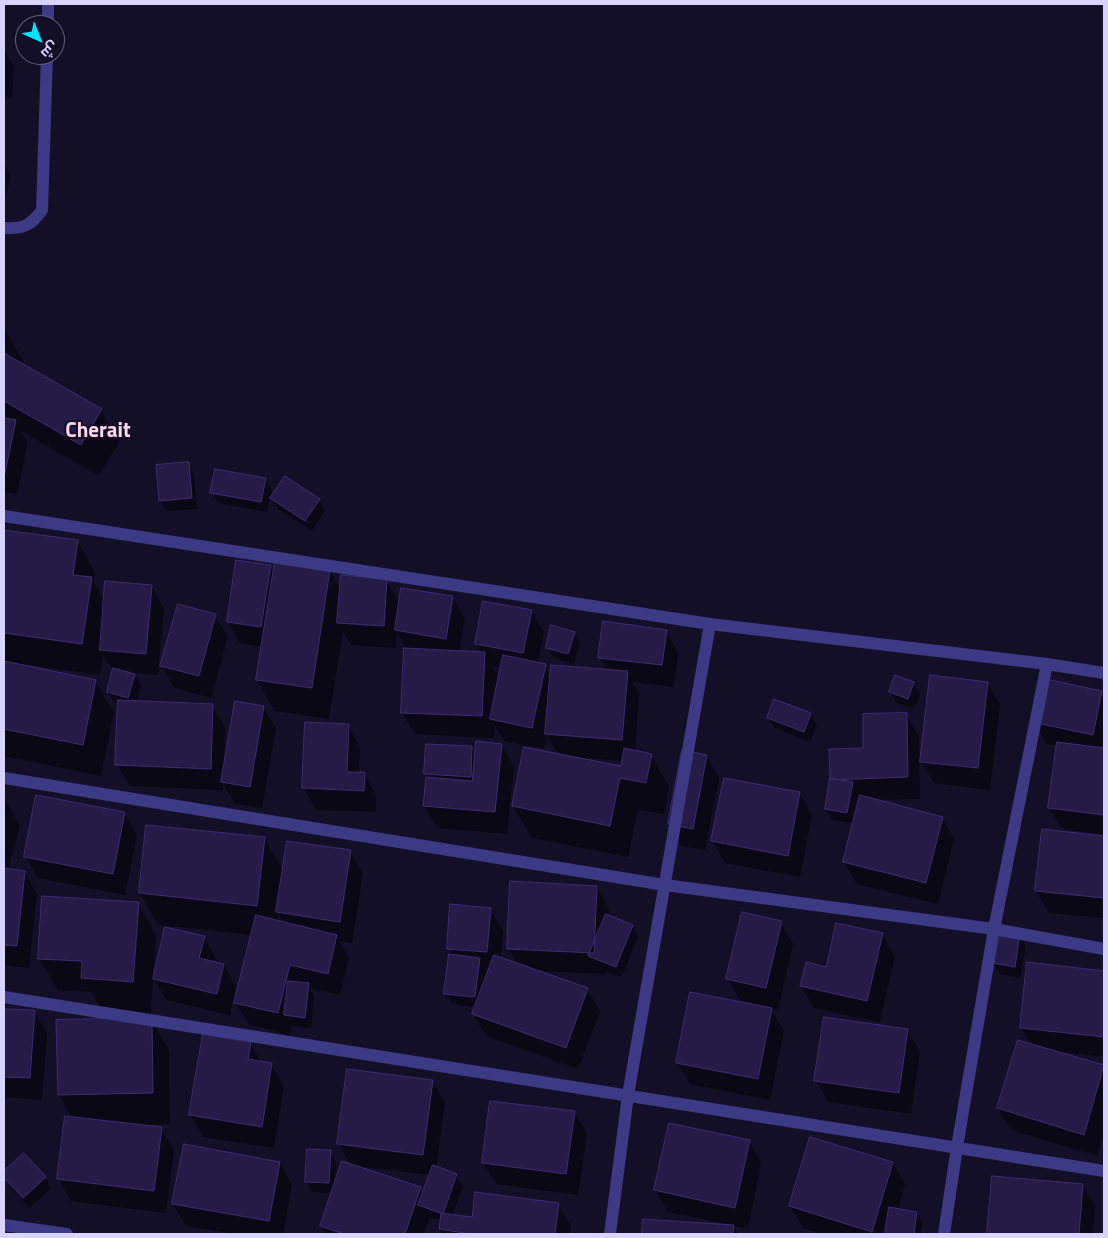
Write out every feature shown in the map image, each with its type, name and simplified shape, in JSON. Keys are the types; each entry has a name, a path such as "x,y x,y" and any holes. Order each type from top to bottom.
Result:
{"street":[{"path":"4,228 17,229 27,225 42,210 47,65"},
{"path":"4,516 710,624 1047,664 1104,673"},
{"path":"610,1234 628,1095 710,624"},
{"path":"944,1234 994,930 1047,664"},
{"path":"4,778 665,885 994,930 1104,949"},
{"path":"4,997 1104,1171"},
{"path":"4,1224 68,1234"}],"building":[{"path":"4,353 102,409 81,445 4,401"},
{"path":"4,418 16,420 5,473 4,473"},
{"path":"189,462 192,498 159,501 156,465"},
{"path":"215,469 266,478 261,502 210,493"},
{"path":"285,476 320,499 305,521 270,498"},
{"path":"4,530 78,540 73,575 92,577 82,644 4,633"},
{"path":"236,560 271,565 261,627 227,622"},
{"path":"275,561 330,570 312,688 256,680"},
{"path":"341,575 387,579 384,626 337,623"},
{"path":"105,581 152,585 146,654 100,650"},
{"path":"401,588 453,596 446,639 395,630"},
{"path":"483,601 532,610 523,653 475,644"},
{"path":"178,604 216,614 199,676 160,666"},
{"path":"603,621 667,630 662,665 598,658"},
{"path":"551,625 575,632 568,654 546,648"},
{"path":"404,648 485,652 482,716 401,713"},
{"path":"503,655 546,664 532,728 490,719"},
{"path":"4,661 96,680 83,745 4,729"},
{"path":"551,665 628,671 622,740 545,734"},
{"path":"113,668 135,674 128,698 107,692"},
{"path":"895,675 914,682 908,699 889,692"},
{"path":"930,675 988,682 978,768 920,762"},
{"path":"1041,678 1102,691 1093,735 1032,722"},
{"path":"774,699 811,713 804,732 767,718"},
{"path":"118,700 213,704 211,769 115,765"},
{"path":"235,701 264,706 250,787 221,782"},
{"path":"907,713 908,777 830,780 829,749 863,748 863,714"},
{"path":"305,722 349,724 347,772 365,772 364,791 302,788"},
{"path":"476,741 502,744 495,812 423,806 426,777 472,781"},
{"path":"1057,742 1104,748 1104,815 1048,808"},
{"path":"426,744 472,746 471,777 424,774"},
{"path":"524,747 621,766 624,748 652,754 646,783 620,778 610,826 512,806"},
{"path":"682,750 707,755 693,829 668,824"},
{"path":"724,778 800,792 788,856 711,841"},
{"path":"830,778 853,782 847,813 825,809"},
{"path":"36,795 125,812 113,874 24,857"},
{"path":"860,795 943,817 926,883 843,862"},
{"path":"146,825 265,837 257,906 139,893"},
{"path":"1042,829 1104,836 1104,898 1035,891"},
{"path":"287,841 351,850 340,922 276,912"},
{"path":"4,868 25,871 17,946 4,945"},
{"path":"510,881 597,886 594,953 507,949"},
{"path":"42,896 139,902 133,982 81,978 82,961 38,959"},
{"path":"450,904 491,908 487,952 447,949"},
{"path":"742,912 782,921 766,988 726,979"},
{"path":"606,914 633,925 616,967 588,956"},
{"path":"256,915 337,935 328,974 290,965 278,1013 234,1003"},
{"path":"836,923 883,933 867,1001 800,986 806,962 826,967"},
{"path":"165,927 205,936 199,958 224,964 217,994 153,979"},
{"path":"998,931 1020,934 1015,967 992,963"},
{"path":"449,954 480,958 475,997 444,994"},
{"path":"494,955 588,988 566,1048 472,1014"},
{"path":"1027,962 1104,971 1104,1037 1020,1028"},
{"path":"288,981 309,983 305,1018 284,1015"},
{"path":"690,992 772,1008 758,1079 676,1063"},
{"path":"4,1009 35,1010 30,1078 4,1077"},
{"path":"824,1017 908,1029 899,1093 814,1081"},
{"path":"152,1018 153,1093 58,1095 56,1020"},
{"path":"203,1034 251,1042 248,1059 272,1063 262,1127 189,1115"},
{"path":"1018,1040 1104,1065 1084,1135 997,1108"},
{"path":"347,1069 433,1080 423,1155 337,1144"},
{"path":"490,1101 575,1111 566,1174 482,1163"},
{"path":"65,1116 162,1127 154,1191 57,1179"},
{"path":"669,1123 750,1140 735,1208 654,1190"},
{"path":"810,1137 893,1162 872,1232 789,1206"},
{"path":"184,1144 280,1162 269,1221 172,1204"},
{"path":"307,1149 331,1150 329,1183 305,1182"},
{"path":"24,1153 46,1177 23,1198 4,1178 4,1171"},
{"path":"342,1161 421,1187 405,1234 344,1234 320,1226"},
{"path":"433,1165 457,1174 443,1214 418,1205"},
{"path":"992,1176 1083,1184 1079,1234 987,1234"},
{"path":"475,1192 559,1203 555,1234 470,1234 439,1229 441,1213 472,1217"},
{"path":"889,1207 917,1212 914,1234 885,1234"},
{"path":"643,1219 734,1225 733,1234 642,1234"}],"district":[{"name":"Cherait","path":"98,432"}]}
